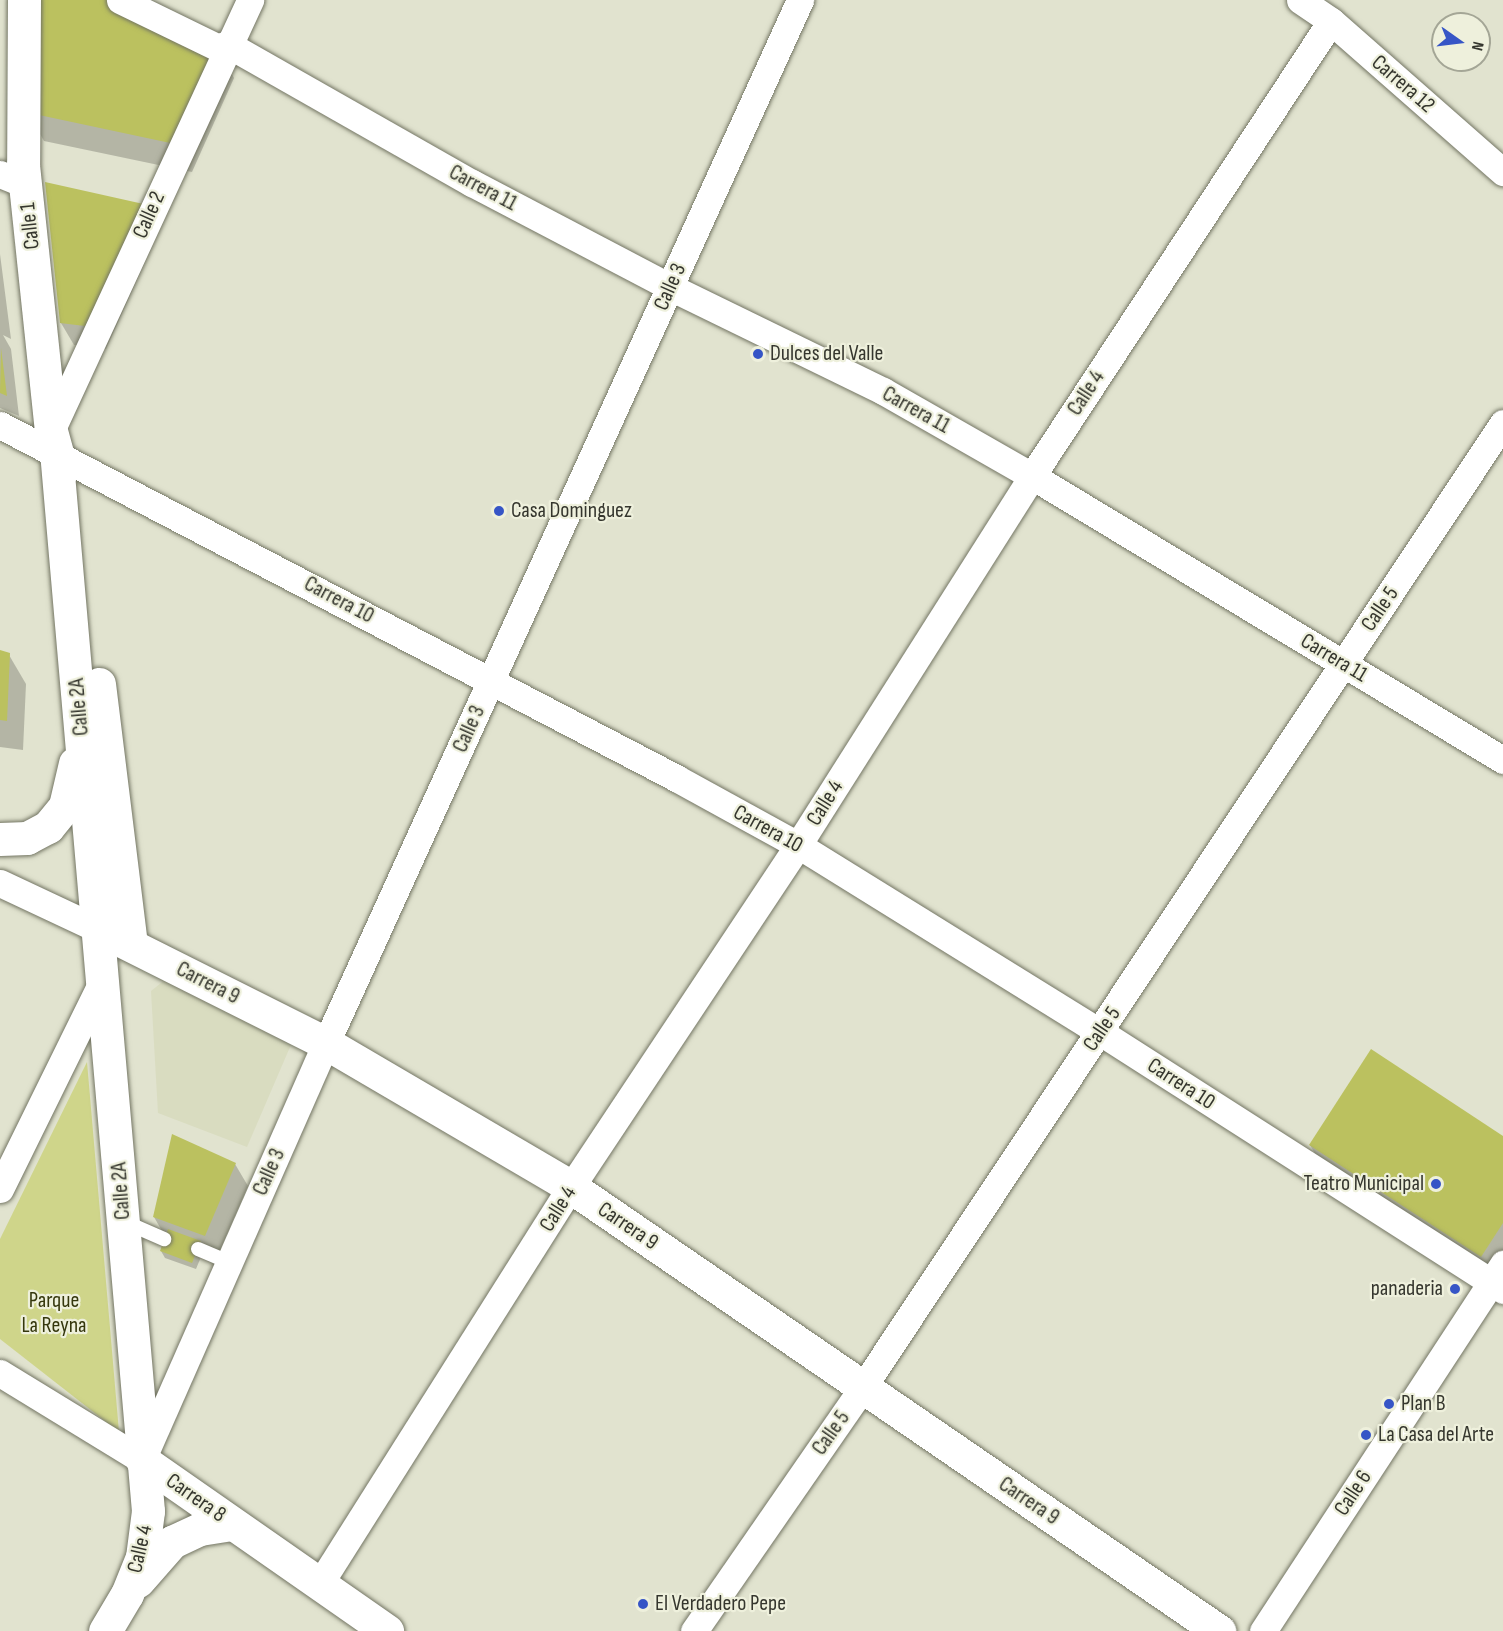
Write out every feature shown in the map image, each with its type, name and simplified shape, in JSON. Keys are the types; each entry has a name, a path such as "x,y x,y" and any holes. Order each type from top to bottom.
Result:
{"main road":[{"name":"Calle 1","path":"24,0 13,179 53,441"},
{"name":"Calle 2A","path":"53,441 100,930 142,1460"},
{"name":"Calle 2A","path":"53,441 79,521 131,944"},
{"path":"0,839 27,838 48,827 65,806 82,732"},
{"name":"Carrera 9","path":"100,930 326,1042 571,1187 1219,1631"},
{"name":"Carrera 8","path":"142,1460 387,1631"},
{"name":"Calle 4","path":"105,1631 127,1594 142,1557 148,1511 142,1460"},
{"path":"127,1594 172,1542 200,1529 232,1524"}],"street":[{"name":"Carrera 11","path":"120,0 219,48 227,44 472,183 670,287 883,391 1032,476 1503,760"},
{"name":"Calle 2","path":"53,441 227,44 250,0"},
{"name":"Calle 3","path":"142,1460 326,1042 800,0"},
{"name":"Carrera 12","path":"1300,0 1330,21 1503,171"},
{"name":"Calle 4","path":"319,1585 571,1187 798,845 1032,476 1330,21"},
{"name":"Calle 5","path":"694,1631 863,1387 1503,423"},
{"name":"Carrera 10","path":"0,425 53,441 798,845 1499,1278"},
{"name":"Carrera 9","path":"0,883 100,930"},
{"path":"0,1189 104,977"},
{"name":"Calle 6","path":"1263,1631 1499,1278"},
{"name":"Carrera 8","path":"0,1373 142,1460"}],"lane":[{"path":"123,1222 164,1239"},
{"path":"198,1250 229,1262"}],"shaded area":[{"path":"166,979 293,1040 247,1147 158,1113 151,991"}],"green space":[{"name":"Parque La Reyna","path":"87,1062 119,1432 0,1339 0,1239"}],"building":[{"path":"33,0 120,0 219,48 175,144 25,112"},
{"path":"45,182 148,205 93,327 60,323"},
{"path":"1,348 7,396 0,393"},
{"path":"0,650 10,653 7,721 0,720"},
{"name":"Teatro Municipal","path":"1371,1049 1503,1136 1503,1223 1481,1257 1309,1145"},
{"path":"172,1134 236,1163 205,1236 153,1217"},
{"path":"168,1229 201,1241 192,1263 160,1251"}],"place":[{"name":"Dulces del Valle","path":"758,354"},
{"name":"Casa Dominguez","path":"499,511"},
{"name":"Teatro Municipal","path":"1436,1184"},
{"name":"panaderia","path":"1455,1289"},
{"name":"Plan B","path":"1389,1404"},
{"name":"La Casa del Arte","path":"1366,1435"},
{"name":"El Verdadero Pepe","path":"643,1604"}]}
